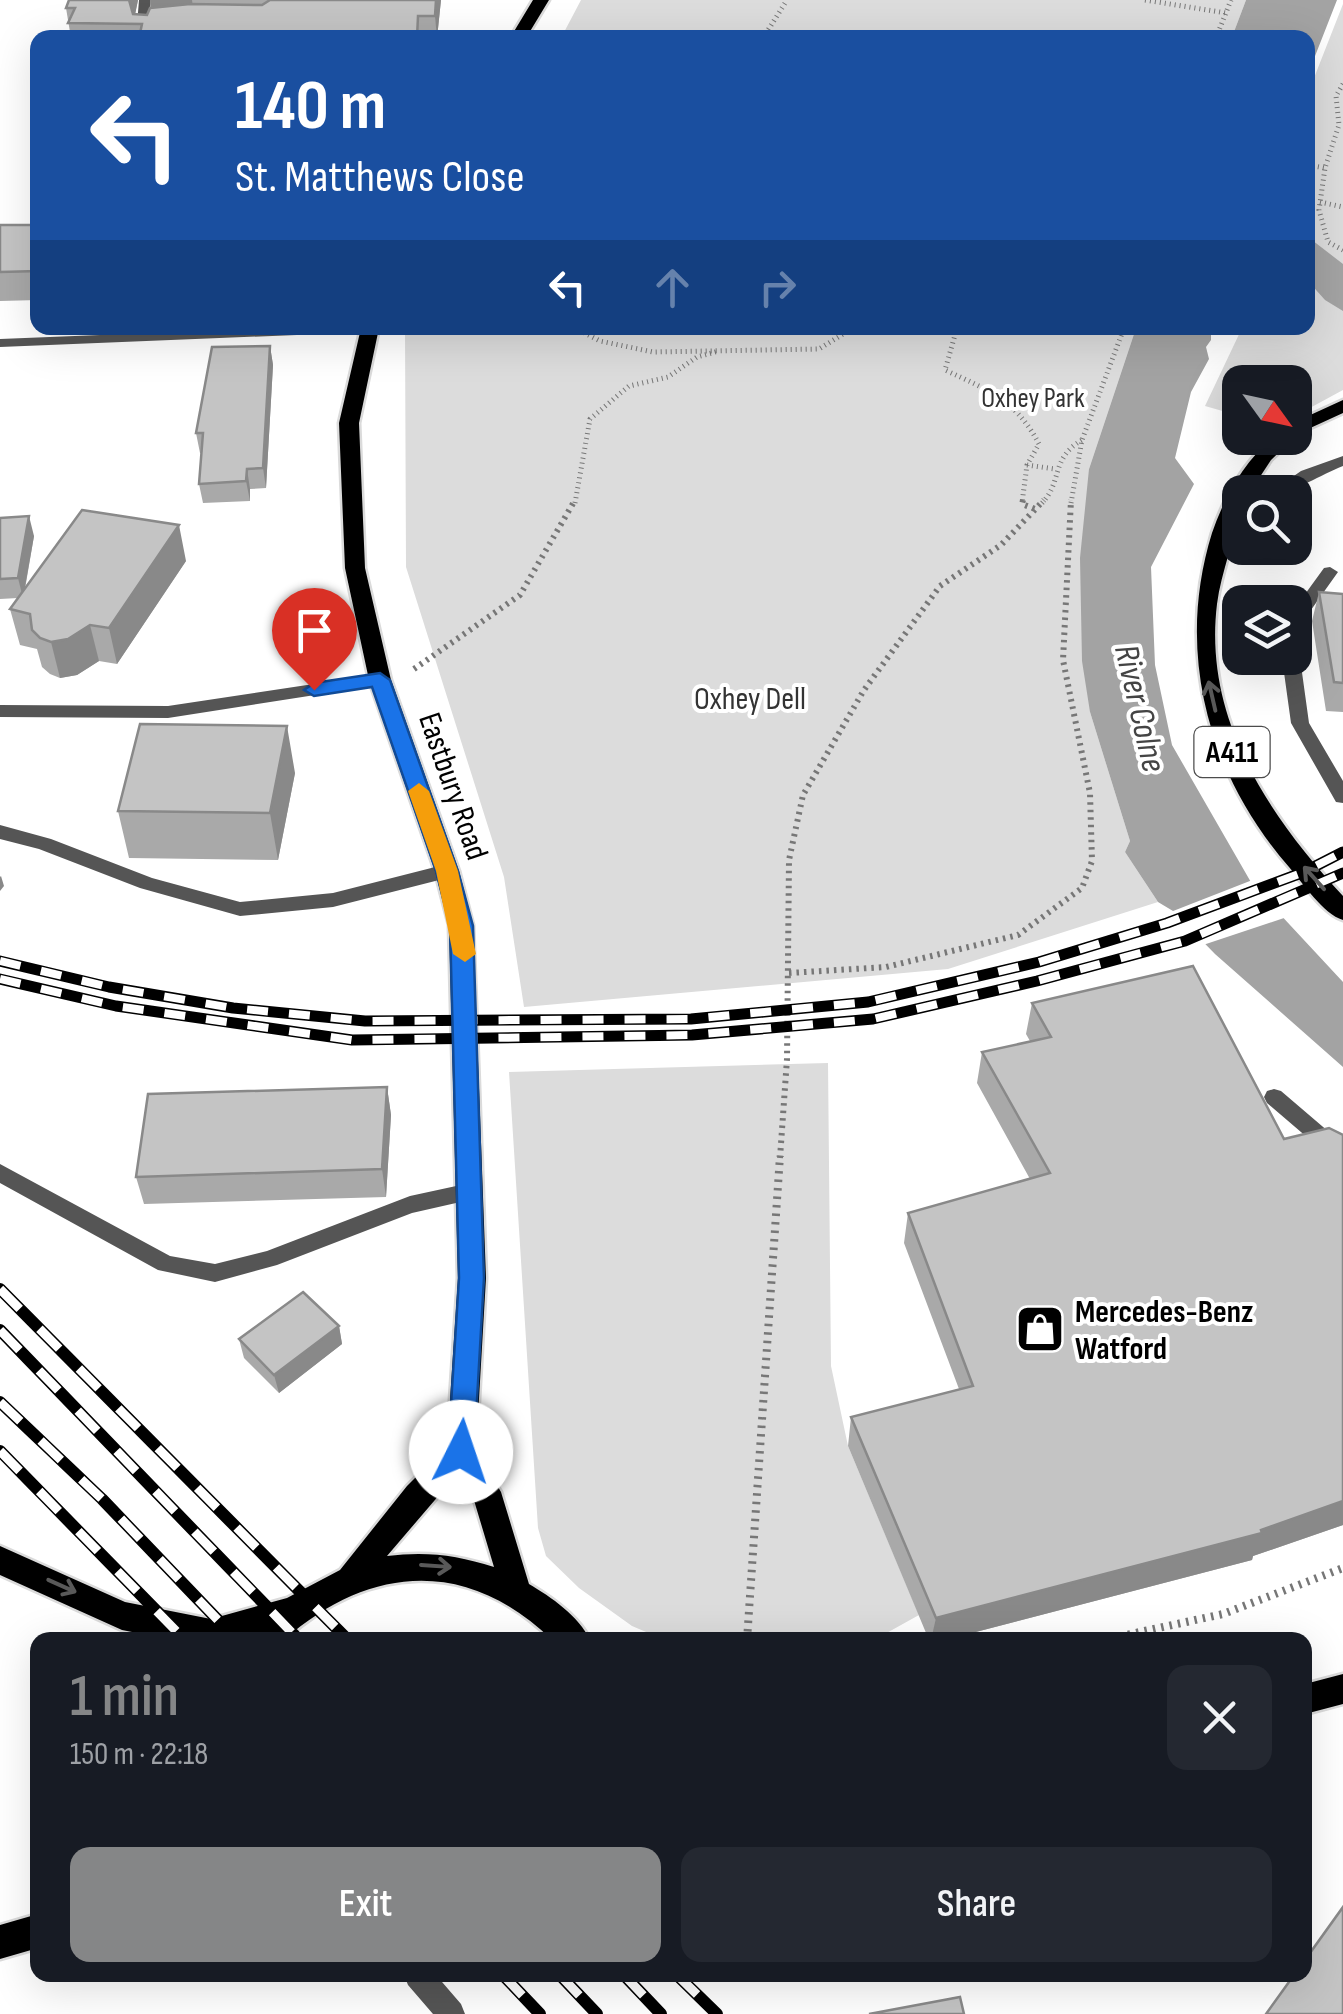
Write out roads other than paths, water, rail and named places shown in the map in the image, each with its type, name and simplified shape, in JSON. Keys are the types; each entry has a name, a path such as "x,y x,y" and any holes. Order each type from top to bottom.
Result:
{"main road":[{"path":"523,30 542,0"},
{"name":"Eastbury Road","path":"368,335 349,423 356,568 380,680 447,871 464,948 472,1278 461,1452"},
{"path":"1312,421 1343,406"},
{"name":"A411","path":"1252,475 1267,455"},
{"name":"A411","path":"1222,539 1216,549 1203,613 1211,701 1246,786 1284,846 1343,910"},
{"path":"353,1576 395,1527 428,1479 461,1452 486,1492 516,1590"},
{"path":"0,1560 127,1628 194,1632"},
{"path":"215,1632 289,1612 353,1576 397,1565 454,1568 516,1590 567,1632"},
{"path":"270,1632 289,1612"},
{"path":"1312,1697 1343,1689"},
{"path":"0,1942 30,1933"}],"street":[{"path":"145,0 149,30"},
{"path":"0,343 197,335"},
{"path":"1305,475 1343,461"},
{"path":"1312,601 1337,574 1343,555"},
{"path":"1293,675 1300,723 1343,797"},
{"path":"0,711 168,712 380,680"},
{"path":"0,832 44,844 147,883 240,910 333,900 447,871"},
{"path":"1274,1097 1343,1156"},
{"path":"0,1173 166,1264 215,1274 269,1259 410,1205 470,1192"},
{"path":"424,1982 451,2014"}],"water":[{"path":"1246,0 1337,0 1315,56 1315,30 1235,30"},
{"path":"1315,242 1343,264 1343,311 1315,289"},
{"name":"River Colne","path":"1134,335 1211,335 1206,347 1209,359 1191,392 1175,458 1194,484 1151,567 1155,665 1172,745 1252,884 1343,982 1343,1067 1215,954 1173,911 1158,902 1125,852 1130,841 1090,712 1082,661 1080,558 1089,469"}],"railway":[{"path":"0,961 109,987 233,1008 365,1021 691,1019 868,1002 1039,962 1167,923 1304,872 1343,852"},
{"path":"0,979 116,1006 352,1040 692,1035 873,1019 1037,981 1185,941 1343,873"},
{"path":"0,1289 340,1632"},
{"path":"0,1330 291,1632"},
{"path":"0,1402 102,1499 229,1632"},
{"path":"0,1451 177,1632"},
{"path":"510,1982 540,2014"},
{"path":"567,1982 597,2014"},
{"path":"631,1982 661,2014"},
{"path":"684,1982 717,2014"}],"place":[{"name":"Mercedes-Benz Watford","path":"1040,1329"}],"park label":[{"name":"Oxhey Park","path":"1033,397"},
{"name":"Oxhey Dell","path":"750,698"}]}
